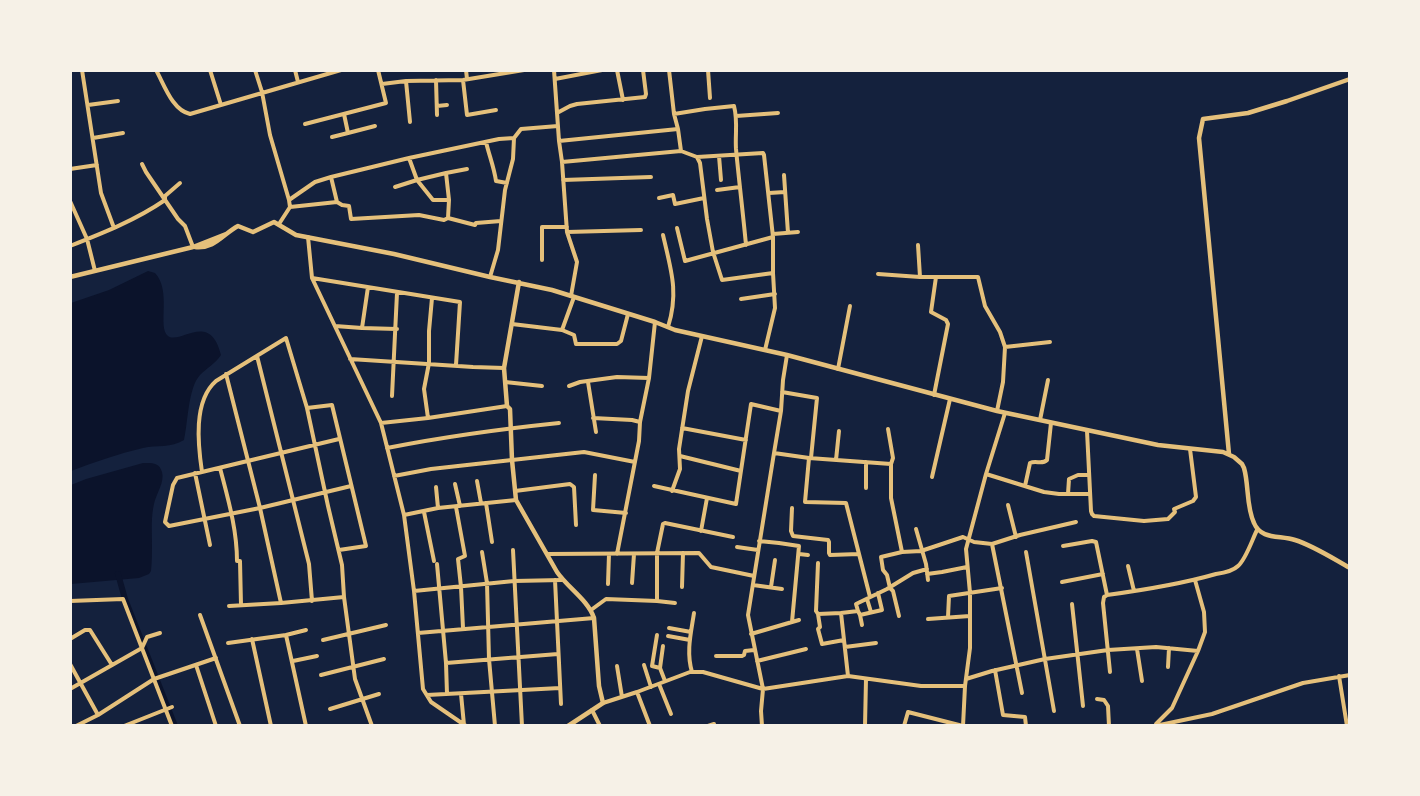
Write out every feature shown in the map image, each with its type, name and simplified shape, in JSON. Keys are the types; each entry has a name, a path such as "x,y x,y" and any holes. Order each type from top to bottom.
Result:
{"street":[{"path":"82,70 101,193 114,228"},
{"path":"166,70 157,71 176,104 185,113 190,114 341,70"},
{"path":"210,70 221,105"},
{"path":"255,70 262,92 270,135 289,200 290,207 279,224"},
{"path":"295,70 298,82"},
{"path":"305,124 386,103 378,70"},
{"path":"466,70 467,115 496,110"},
{"path":"382,84 406,81 465,80 524,70"},
{"path":"554,70 567,229 577,262 573,297 562,330"},
{"path":"555,79 602,70"},
{"path":"617,70 622,100"},
{"path":"557,113 577,104 646,96 643,70"},
{"path":"669,70 681,151"},
{"path":"708,70 710,98"},
{"path":"1229,454 1199,138 1203,118 1248,113 1350,79"},
{"path":"436,80 437,114"},
{"path":"406,81 410,122"},
{"path":"88,105 118,101"},
{"path":"437,106 447,105"},
{"path":"674,114 734,106 746,245"},
{"path":"736,116 778,113"},
{"path":"344,114 348,133"},
{"path":"332,137 375,126"},
{"path":"490,277 498,250 507,183 513,159 514,138 521,129 558,126"},
{"path":"559,141 678,129"},
{"path":"93,138 123,133"},
{"path":"289,200 315,182 331,177 409,158 499,139 514,138"},
{"path":"486,142 496,181 507,183"},
{"path":"562,162 681,151 697,157 764,154 773,236 775,294 775,308 765,350"},
{"path":"720,156 721,180"},
{"path":"697,157 700,163 712,252 722,280 773,273"},
{"path":"409,158 417,180 433,200 449,200"},
{"path":"142,164 185,226 194,247"},
{"path":"70,169 97,165"},
{"path":"395,187 467,169"},
{"path":"446,173 448,218"},
{"path":"784,175 788,233"},
{"path":"331,177 337,202"},
{"path":"563,180 651,177"},
{"path":"70,246 114,228 153,208 165,200 165,196 180,183"},
{"path":"717,190 740,187"},
{"path":"769,193 785,192"},
{"path":"659,198 673,195 675,204 704,198"},
{"path":"70,201 87,239 95,271"},
{"path":"290,207 337,202 349,206 351,219 419,215 444,220 448,218 475,225 476,223 501,221"},
{"path":"70,278 194,247 226,234 238,226 253,232 274,222 296,235 394,254 552,290 675,330 787,355 1005,413 1158,445 1229,454 1244,468 1250,514 1257,530 1272,537 1295,540 1350,568"},
{"path":"542,260 542,227 641,230"},
{"path":"677,228 685,261 773,236 798,232"},
{"path":"663,235 674,283 673,310 668,327"},
{"path":"308,237 312,278 381,423 404,515 423,689 431,702 465,725"},
{"path":"918,245 920,277"},
{"path":"878,274 978,277 985,306 1000,332 1005,347 1003,382 997,411"},
{"path":"934,394 948,324 946,320 931,312 936,277"},
{"path":"312,278 460,302 456,365"},
{"path":"519,282 504,368 507,406 510,408 516,500 562,580 591,610 594,618 599,686 603,703"},
{"path":"362,328 368,287"},
{"path":"392,396 397,293"},
{"path":"741,299 775,294"},
{"path":"428,418 424,389 429,363 432,298"},
{"path":"838,369 850,306"},
{"path":"512,324 562,330 574,335 576,344 619,343 628,314"},
{"path":"618,554 639,441 655,322"},
{"path":"335,327 396,328"},
{"path":"672,491 680,469 679,449 688,391 702,336"},
{"path":"202,472 199,442 200,416 208,390 226,374 286,338 307,408 339,550 355,680 372,726"},
{"path":"1005,347 1050,342"},
{"path":"762,726 763,689 748,615 787,355"},
{"path":"257,356 309,564 312,601"},
{"path":"350,359 504,368"},
{"path":"226,374 281,603"},
{"path":"569,386 580,382 617,377 649,378"},
{"path":"1040,421 1048,380"},
{"path":"505,382 542,386"},
{"path":"588,382 596,432"},
{"path":"782,392 817,398 805,502 846,503 871,612"},
{"path":"932,477 950,399"},
{"path":"654,486 736,504 751,404 780,411"},
{"path":"307,408 332,405 366,546 339,550"},
{"path":"381,423 507,406"},
{"path":"904,726 908,712 963,726 970,648 970,593 966,549 1005,413"},
{"path":"593,418 640,422"},
{"path":"387,448 510,428 559,423"},
{"path":"1025,486 1030,463 1042,463 1047,460 1051,423"},
{"path":"682,428 746,440"},
{"path":"888,429 893,458 891,498 902,552"},
{"path":"836,460 839,430"},
{"path":"1087,431 1090,511 1094,516 1144,521 1168,519 1175,512 1174,509 1193,501 1196,497 1190,449"},
{"path":"339,439 177,478 174,481 165,522 172,525 204,519 351,486"},
{"path":"394,476 431,469 584,452 635,462"},
{"path":"774,453 891,464"},
{"path":"680,456 741,471"},
{"path":"866,462 866,488"},
{"path":"220,468 237,544 237,561 240,561 241,605"},
{"path":"195,473 210,545"},
{"path":"986,474 1059,495 1089,494"},
{"path":"1068,494 1070,479 1078,475 1089,475"},
{"path":"595,476 593,510 626,513"},
{"path":"477,481 481,503"},
{"path":"455,484 465,556 458,559 463,628"},
{"path":"515,491 573,485 576,525"},
{"path":"436,487 438,508"},
{"path":"701,531 707,498"},
{"path":"404,515 438,508 516,500"},
{"path":"486,503 492,542"},
{"path":"1008,505 1016,537"},
{"path":"792,508 791,531 793,536 828,540 830,555 859,554"},
{"path":"424,512 436,563 447,694"},
{"path":"899,616 893,591 890,588 887,574 883,570 881,557 902,552 921,551 963,537 968,541 992,544 1076,522"},
{"path":"657,601 657,553 664,523 733,537"},
{"path":"916,529 928,580"},
{"path":"1110,672 1104,597 1196,580 1237,567 1245,557 1257,530"},
{"path":"759,541 799,546 792,622"},
{"path":"1063,546 1094,541 1107,595"},
{"path":"992,544 1022,693"},
{"path":"737,547 758,550"},
{"path":"513,550 522,726"},
{"path":"482,552 487,583 489,659 495,726"},
{"path":"1026,552 1054,711"},
{"path":"682,587 683,553"},
{"path":"548,554 699,553 711,567 754,576"},
{"path":"608,584 609,554"},
{"path":"632,583 634,554"},
{"path":"799,555 808,555"},
{"path":"771,587 775,560"},
{"path":"818,563 816,611 822,644 844,640"},
{"path":"1128,566 1134,591"},
{"path":"862,625 856,604 890,588 913,573 942,572 967,567"},
{"path":"1062,582 1103,574"},
{"path":"555,580 561,704"},
{"path":"414,591 487,583 562,580"},
{"path":"1155,725 1172,708 1205,632 1204,612 1196,580"},
{"path":"753,585 782,589"},
{"path":"948,617 949,596 1002,588"},
{"path":"818,614 882,610 878,593"},
{"path":"229,606 344,597"},
{"path":"70,601 123,599 172,726"},
{"path":"591,610 606,599 675,603"},
{"path":"1072,604 1083,706"},
{"path":"693,672 688,650 694,613"},
{"path":"842,613 848,676"},
{"path":"200,615 240,726"},
{"path":"928,619 970,616"},
{"path":"418,633 594,618"},
{"path":"751,634 800,620"},
{"path":"323,640 386,625"},
{"path":"669,628 691,632"},
{"path":"70,639 85,630 90,630 112,665"},
{"path":"228,643 306,630"},
{"path":"70,689 142,648 147,638 160,633"},
{"path":"286,635 306,726"},
{"path":"657,635 652,666 660,668"},
{"path":"668,636 690,640"},
{"path":"252,639 271,726"},
{"path":"845,647 876,643"},
{"path":"663,646 660,668 665,681"},
{"path":"966,679 1045,659 1108,650 1156,647 1198,651"},
{"path":"1168,667 1169,648"},
{"path":"757,661 806,649"},
{"path":"1137,649 1142,681"},
{"path":"716,656 742,656 745,651 754,651"},
{"path":"446,663 558,654"},
{"path":"292,661 316,656"},
{"path":"76,726 98,715 154,679 216,658"},
{"path":"321,675 384,659"},
{"path":"70,664 98,715"},
{"path":"196,665 216,726"},
{"path":"644,665 651,687"},
{"path":"617,666 622,697"},
{"path":"995,670 1003,715 1025,717 1026,726"},
{"path":"568,726 603,703 693,672 703,672 763,689 848,676 921,686 965,686"},
{"path":"1155,725 1212,714 1303,683 1350,675"},
{"path":"1339,676 1347,726"},
{"path":"865,726 866,678"},
{"path":"659,684 671,714"},
{"path":"427,695 560,688"},
{"path":"637,692 650,726"},
{"path":"330,710 379,694"},
{"path":"461,694 465,725"},
{"path":"1097,699 1101,698 1107,704 1109,726"},
{"path":"124,726 172,707"},
{"path":"592,709 600,726"},
{"path":"708,726 714,724"},
{"path":"790,726 812,726"}],"water":[{"path":"148,271 155,273 163,289 164,325 168,336 173,338 195,332 210,334 221,355 196,381 184,440 124,453 71,471 71,303 109,290"},
{"path":"143,463 157,465 163,476 152,514 151,571 139,578 71,584 71,485"}],"waterway":[{"path":"118,574 125,599 175,726"}]}
